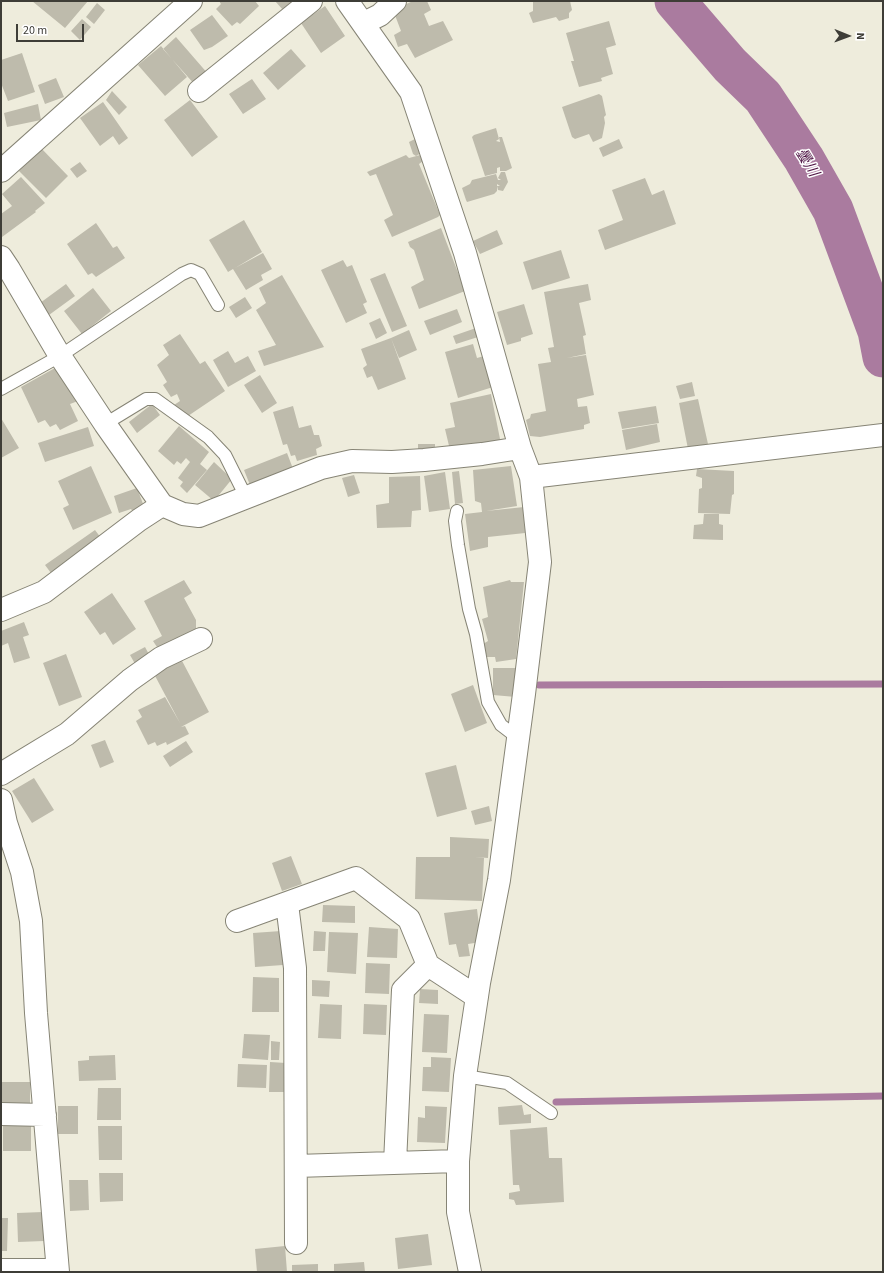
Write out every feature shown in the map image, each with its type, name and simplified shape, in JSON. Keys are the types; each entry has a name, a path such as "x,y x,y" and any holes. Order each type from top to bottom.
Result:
{"street":[{"path":"1,171 191,1"},
{"path":"199,91 311,1"},
{"path":"348,1 411,92 465,253 520,448 532,477 540,562 499,880 477,997 465,1076 458,1161 458,1212 470,1272"},
{"path":"364,23 380,15 395,1"},
{"path":"1,257 10,269 60,356 105,424 162,505 183,514 199,516 321,468 352,461 392,462 424,460 482,454 520,448"},
{"path":"532,477 878,435"},
{"path":"1,610 44,592 139,520 162,505"},
{"path":"1,774 67,734 130,680 162,658 201,639"},
{"path":"1,800 6,823 22,872 31,921 36,1013 58,1271 1,1270"},
{"path":"237,921 356,878 409,919 428,964 477,997"},
{"path":"287,904 295,968 296,1243"},
{"path":"395,1163 403,990 428,964"},
{"path":"1,1114 45,1115"},
{"path":"296,1166 458,1161"}],"lane":[{"path":"1,389 60,356 182,274 191,270 200,274 218,305"},
{"path":"105,424 146,399 156,399 208,436 221,450 246,497"},
{"path":"457,511 455,521 461,567 469,609 476,634 488,702 501,725 518,738"},
{"path":"465,1076 507,1083 551,1113"}],"building":[{"path":"32,1 88,1 65,28"},
{"path":"219,1 255,1 259,6 240,24 237,22 232,26 216,9 221,4"},
{"path":"275,1 293,1 283,10"},
{"path":"413,1 427,1 431,10 424,14 429,26 443,21 453,40 415,58 407,44 398,47 394,35 401,31 393,10"},
{"path":"533,1 570,1 572,10 569,13 569,18 559,21 556,17 533,23 529,13 533,11"},
{"path":"97,3 105,10 94,24 86,17"},
{"path":"325,6 345,36 321,53 301,23"},
{"path":"212,15 228,36 212,47 204,50 190,30"},
{"path":"82,19 91,27 80,40 71,31"},
{"path":"609,21 616,45 606,48 613,74 601,78 602,81 579,87 571,61 574,61 566,33"},
{"path":"176,37 209,75 196,86 163,49"},
{"path":"161,46 187,77 165,96 138,65"},
{"path":"291,49 306,66 278,90 263,73"},
{"path":"22,53 35,92 8,101 1,83 1,60"},
{"path":"56,78 64,97 45,104 38,85"},
{"path":"252,79 266,99 243,114 229,94"},
{"path":"112,91 127,107 119,115 106,100"},
{"path":"599,94 602,96 606,115 604,117 605,123 602,138 593,142 589,134 575,139 572,137 562,107"},
{"path":"190,100 218,137 192,157 164,120"},
{"path":"103,102 128,138 119,145 113,136 100,146 80,118"},
{"path":"38,104 41,120 7,127 4,113"},
{"path":"496,128 499,139 496,141 500,142 499,137 502,137 512,168 506,171 500,171 500,167 497,168 497,173 485,176 472,137"},
{"path":"417,138 423,152 416,156 413,154 409,142"},
{"path":"619,139 623,148 603,157 599,148"},
{"path":"41,148 68,176 46,198 19,171"},
{"path":"424,154 426,159 419,164 440,215 392,237 384,220 393,215 376,174 370,176 367,172 406,155 409,158"},
{"path":"80,162 87,171 77,178 70,169"},
{"path":"501,172 505,172 508,182 503,191 498,190 497,186 497,191 494,194 467,202 462,188 470,184 472,180 496,174 498,180 501,180 498,178"},
{"path":"21,177 45,203 35,211 36,212 2,237 1,214 12,206 2,194"},
{"path":"645,178 652,195 664,190 676,224 605,250 598,230 623,220 612,190"},
{"path":"244,220 262,252 235,268 263,253 272,269 261,275 263,280 246,290 233,269 228,272 209,240"},
{"path":"96,223 113,248 117,246 125,258 96,277 92,273 88,275 67,244"},
{"path":"441,228 465,291 419,309 411,287 424,280 414,250 410,247 408,242"},
{"path":"497,230 503,244 480,254 473,241"},
{"path":"561,250 570,278 532,290 523,262"},
{"path":"343,260 347,267 352,265 367,302 363,304 367,313 346,323 321,270"},
{"path":"385,273 407,326 392,332 370,279"},
{"path":"282,275 324,347 264,366 258,351 276,345 256,310 266,303 259,288"},
{"path":"66,284 75,296 49,315 40,303"},
{"path":"588,284 591,300 579,303 586,335 583,336 586,354 567,358 586,355 594,395 577,399 578,407 587,406 590,423 584,425 584,429 540,437 530,436 526,420 530,418 531,414 546,411 538,364 551,362 548,348 554,347 544,292"},
{"path":"93,288 111,311 82,334 64,311"},
{"path":"245,297 252,308 236,318 229,307"},
{"path":"524,304 533,334 521,338 521,341 507,345 497,312"},
{"path":"457,309 462,322 430,335 424,321"},
{"path":"380,318 387,333 376,339 369,323"},
{"path":"476,328 478,337 456,344 453,336"},
{"path":"409,330 417,350 399,358 391,338"},
{"path":"180,334 200,364 205,361 225,391 185,418 171,407 180,401 177,394 171,397 163,385 167,382 157,365 169,355 163,345"},
{"path":"391,338 406,379 378,390 372,376 367,378 363,368 367,365 361,349"},
{"path":"473,344 477,358 484,356 493,387 458,398 445,352"},
{"path":"228,351 235,363 248,356 256,371 228,387 213,360"},
{"path":"55,368 78,401 70,404 78,421 60,430 56,424 50,427 45,420 38,423 21,387"},
{"path":"260,375 277,403 262,413 244,385"},
{"path":"692,382 695,396 680,399 676,386"},
{"path":"491,394 501,444 450,450 445,429 455,427 450,403"},
{"path":"698,399 708,444 688,449 679,403"},
{"path":"152,404 160,415 137,433 129,422"},
{"path":"293,406 299,428 311,425 314,435 319,435 322,446 316,449 317,455 297,461 295,455 291,456 287,444 283,445 273,412"},
{"path":"656,406 659,423 622,429 618,412"},
{"path":"1,418 19,448 1,458"},
{"path":"657,424 660,442 626,450 622,430"},
{"path":"179,426 209,452 200,464 207,470 187,493 180,486 183,482 178,478 190,462 186,458 181,464 177,461 174,465 158,451"},
{"path":"88,427 94,446 45,462 38,443"},
{"path":"418,444 435,444 435,455 418,454"},
{"path":"287,453 295,474 252,490 244,470"},
{"path":"214,462 232,479 214,501 195,485"},
{"path":"91,466 112,513 73,530 63,508 69,505 58,481"},
{"path":"511,466 517,506 486,511 524,507 525,533 488,537 488,547 470,551 465,514 482,512 481,503 475,501 473,470"},
{"path":"697,469 734,471 734,494 732,495 730,514 698,513 699,489 702,488 702,478 696,476"},
{"path":"459,471 463,503 455,504 452,472"},
{"path":"445,472 450,509 429,512 424,476"},
{"path":"354,475 360,493 348,497 342,478"},
{"path":"420,476 421,510 412,511 411,527 377,528 376,505 389,503 389,477"},
{"path":"137,488 145,509 134,513 131,509 119,513 114,496"},
{"path":"704,514 719,514 719,524 723,525 723,540 693,539 694,525 703,524"},
{"path":"95,530 104,542 54,577 45,565"},
{"path":"184,580 192,593 184,598 196,620 196,632 159,650 153,641 162,636 144,601"},
{"path":"510,580 511,582 524,582 516,659 496,662 495,657 487,657 483,644 488,641 482,619 488,617 483,587"},
{"path":"112,593 136,629 113,645 105,632 100,635 84,612"},
{"path":"24,622 29,635 23,637 30,658 14,663 8,643 1,646 1,631"},
{"path":"145,647 152,660 138,669 130,655"},
{"path":"66,654 82,697 59,706 43,663"},
{"path":"180,657 209,712 181,727 185,726 189,734 167,745 166,742 157,746 155,742 148,745 136,721 142,717 138,710 165,697 180,723 153,672"},
{"path":"493,668 520,668 516,697 493,695"},
{"path":"473,685 487,723 465,732 451,694"},
{"path":"105,740 114,762 100,768 91,745"},
{"path":"186,741 193,752 170,767 163,756"},
{"path":"456,765 467,809 437,817 425,773"},
{"path":"34,778 54,810 32,823 12,791"},
{"path":"489,806 492,821 475,825 471,811"},
{"path":"450,837 489,839 488,858 475,857 484,858 482,901 415,899 416,857 450,857"},
{"path":"291,856 302,884 282,891 272,863"},
{"path":"323,905 355,906 355,923 322,922"},
{"path":"477,909 481,942 468,944 470,956 459,957 456,944 449,945 444,913"},
{"path":"369,927 398,929 397,958 367,957"},
{"path":"281,931 283,965 255,967 253,933"},
{"path":"314,931 326,932 325,951 313,951"},
{"path":"329,932 358,933 356,974 327,972"},
{"path":"366,963 390,964 389,994 365,993"},
{"path":"253,977 279,978 279,1012 252,1012"},
{"path":"312,980 330,981 329,997 312,996"},
{"path":"420,989 438,990 438,1004 419,1003"},
{"path":"320,1004 342,1005 341,1039 318,1038"},
{"path":"364,1004 387,1005 386,1035 363,1034"},
{"path":"424,1014 449,1015 447,1053 422,1052"},
{"path":"244,1034 270,1035 268,1060 242,1058"},
{"path":"271,1041 280,1042 279,1060 271,1060"},
{"path":"115,1055 116,1080 79,1081 78,1061 89,1060 89,1056"},
{"path":"431,1057 451,1058 449,1092 422,1091 423,1067 431,1067"},
{"path":"270,1062 286,1063 286,1092 269,1092"},
{"path":"238,1064 267,1065 266,1088 237,1087"},
{"path":"2,1082 30,1082 30,1105 1,1104"},
{"path":"98,1088 121,1088 121,1120 97,1120"},
{"path":"522,1105 524,1115 531,1114 531,1123 499,1125 498,1107"},
{"path":"58,1106 78,1106 78,1134 58,1134"},
{"path":"425,1106 447,1107 445,1143 417,1142 418,1117 425,1118"},
{"path":"3,1124 31,1124 31,1151 3,1151"},
{"path":"98,1126 122,1126 122,1160 99,1160"},
{"path":"547,1127 549,1158 562,1158 564,1202 516,1205 514,1200 509,1199 509,1193 520,1191 519,1185 513,1185 510,1130"},
{"path":"99,1173 123,1173 123,1201 100,1202"},
{"path":"69,1180 88,1180 89,1210 70,1211"},
{"path":"43,1212 44,1241 18,1242 17,1213"},
{"path":"1,1218 8,1218 7,1251 1,1251"},
{"path":"428,1234 432,1265 398,1269 395,1238"},
{"path":"285,1246 287,1272 257,1272 255,1249"},
{"path":"364,1262 365,1272 334,1272 334,1264"},
{"path":"318,1264 318,1272 292,1272 292,1265"}],"waterway":[{"name":"曇川","path":"675,1 730,65 763,97 804,159 833,210 878,331 883,357"},
{"path":"539,685 883,684"},
{"path":"556,1102 883,1096"}]}
